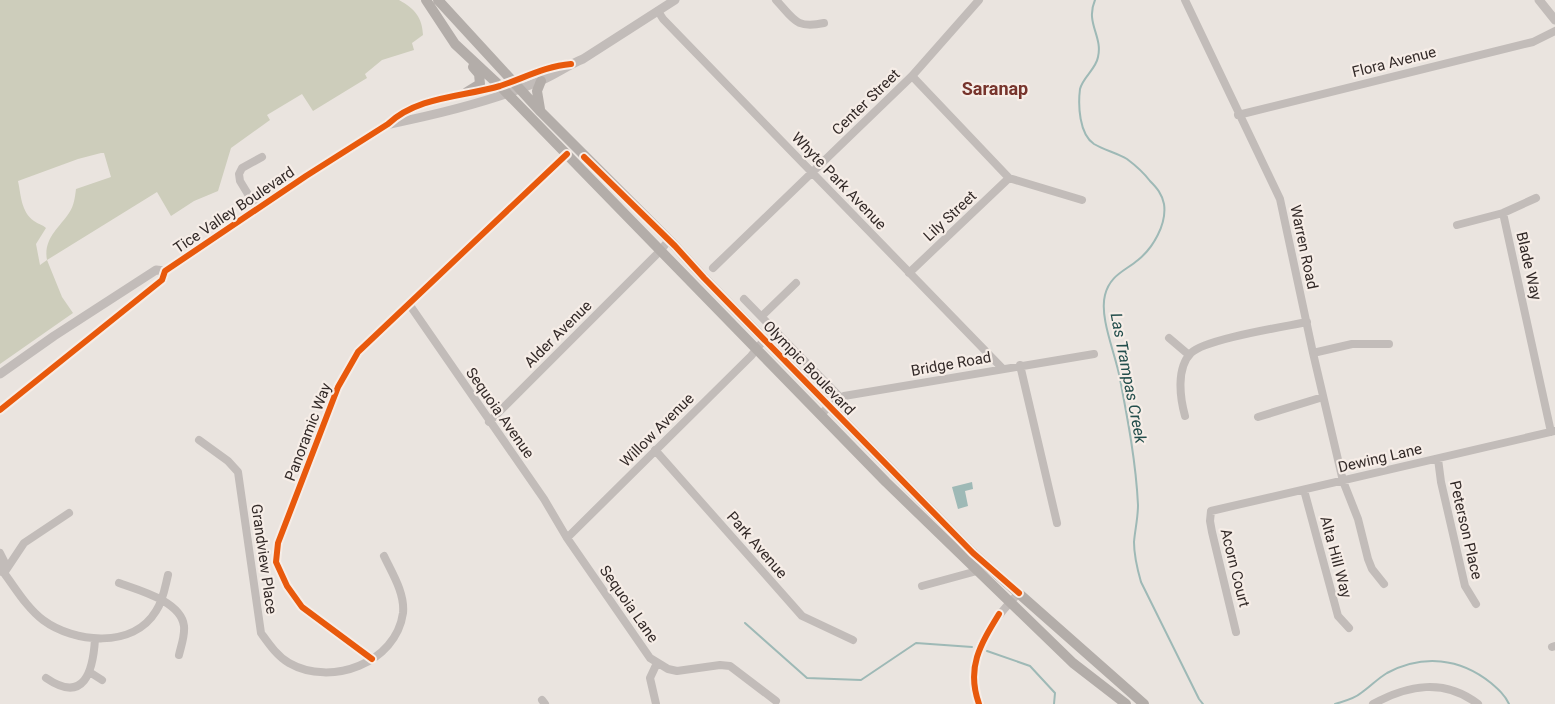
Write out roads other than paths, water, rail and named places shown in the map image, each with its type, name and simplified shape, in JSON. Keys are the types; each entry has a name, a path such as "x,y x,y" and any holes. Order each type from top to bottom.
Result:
{"main road":[{"name":"Olympic Boulevard","path":"426,0 455,44 567,154 820,415 1073,663 1126,704"},
{"name":"Olympic Boulevard","path":"438,0 483,52 541,112 669,240 974,554 1144,704"},
{"path":"463,52 464,58 479,74 480,80 478,86 468,92"},
{"path":"541,81 536,96 541,112"}],"street":[{"path":"516,84 541,81 583,59 675,0"},
{"path":"776,0 798,23 807,26 824,23"},
{"name":"Center Street","path":"713,268 912,76 979,0"},
{"name":"Warren Road","path":"1185,0 1282,206 1343,481 1358,519 1368,559 1372,569 1384,584"},
{"path":"1539,0 1555,20"},
{"name":"Whyte Park Avenue","path":"658,11 663,19 1003,369"},
{"name":"Flora Avenue","path":"1238,115 1533,42 1555,31"},
{"path":"516,84 549,68 571,64"},
{"path":"912,76 1009,178 1082,200"},
{"name":"Tice Valley Boulevard","path":"388,124 430,116 516,84"},
{"name":"Tice Valley Boulevard","path":"0,410 162,280 165,271 388,124 399,114 436,100 468,92 503,89"},
{"path":"406,121 415,114 432,109 436,100"},
{"name":"Panoramic Way","path":"372,659 302,607 287,586 276,562 278,543 338,387 358,352 567,154"},
{"path":"256,209 240,181 239,174 242,168 262,157"},
{"name":"Lily Street","path":"909,273 1009,178"},
{"path":"1457,225 1503,213 1536,198"},
{"name":"Blade Way","path":"1503,213 1553,431"},
{"name":"Alder Avenue","path":"489,422 669,240"},
{"name":"Tice Valley Boulevard","path":"0,374 156,270 165,271"},
{"path":"762,316 796,283"},
{"path":"744,299 840,397"},
{"name":"Sequoia Avenue","path":"409,304 544,499 567,538"},
{"path":"1185,416 1181,382 1189,355 1201,346 1211,343 1307,322"},
{"path":"1169,338 1189,355"},
{"name":"Willow Avenue","path":"567,538 765,340"},
{"path":"1313,353 1352,344 1389,344"},
{"name":"Bridge Road","path":"820,415 840,397 1094,354"},
{"path":"1017,366 1031,435 1037,437 1057,523"},
{"path":"1258,417 1323,398"},
{"name":"Dewing Lane","path":"1211,511 1553,431"},
{"name":"Grandview Place","path":"199,440 228,461 238,472 261,633 272,649 288,663 308,671 330,674 351,669 372,659 388,645 398,631 403,611 400,590 384,556"},
{"name":"Park Avenue","path":"655,450 802,616 853,640"},
{"name":"Peterson Place","path":"1438,459 1441,482 1465,586 1476,604"},
{"name":"Alta Hill Way","path":"1304,490 1338,616 1349,628"},
{"name":"Acorn Court","path":"1211,511 1212,532 1236,632"},
{"path":"2,572 24,543 69,513"},
{"name":"Sequoia Lane","path":"567,538 650,658 668,669 677,671 720,665 730,666 776,701"},
{"path":"0,553 4,561 2,572 41,618 55,628 75,636 95,639 132,631 156,612 168,575"},
{"path":"922,586 977,571"},
{"path":"119,583 161,599 179,614 184,624 184,638 179,655"},
{"path":"979,704 974,687 975,659 981,642 999,614 1019,593"},
{"path":"46,678 58,687 71,689 82,685 91,673 95,639"},
{"path":"656,704 650,678 657,663"},
{"path":"91,673 102,680"},
{"path":"1373,704 1387,696 1428,686 1460,692 1478,704"}],"water":[{"path":"972,482 973,489 965,491 968,506 958,509 952,487"}],"waterway":[{"name":"Las Trampas Creek","path":"1095,0 1092,16 1099,49 1097,61 1080,89 1082,126 1094,144 1127,159 1139,169 1159,191 1164,204 1163,220 1154,242 1144,255 1118,274 1110,283 1104,304 1106,325 1120,379 1134,458 1138,505 1134,542 1135,557 1141,582 1203,704"},
{"path":"745,623 807,678 861,680 916,643 972,647"},
{"path":"987,651 1030,666 1055,693 1054,704"},
{"name":"Las Trampas Creek","path":"1335,704 1358,695 1387,673 1414,663 1428,661 1467,668 1491,683 1509,704"}],"district":[{"name":"Saranap","path":"995,89"}]}
